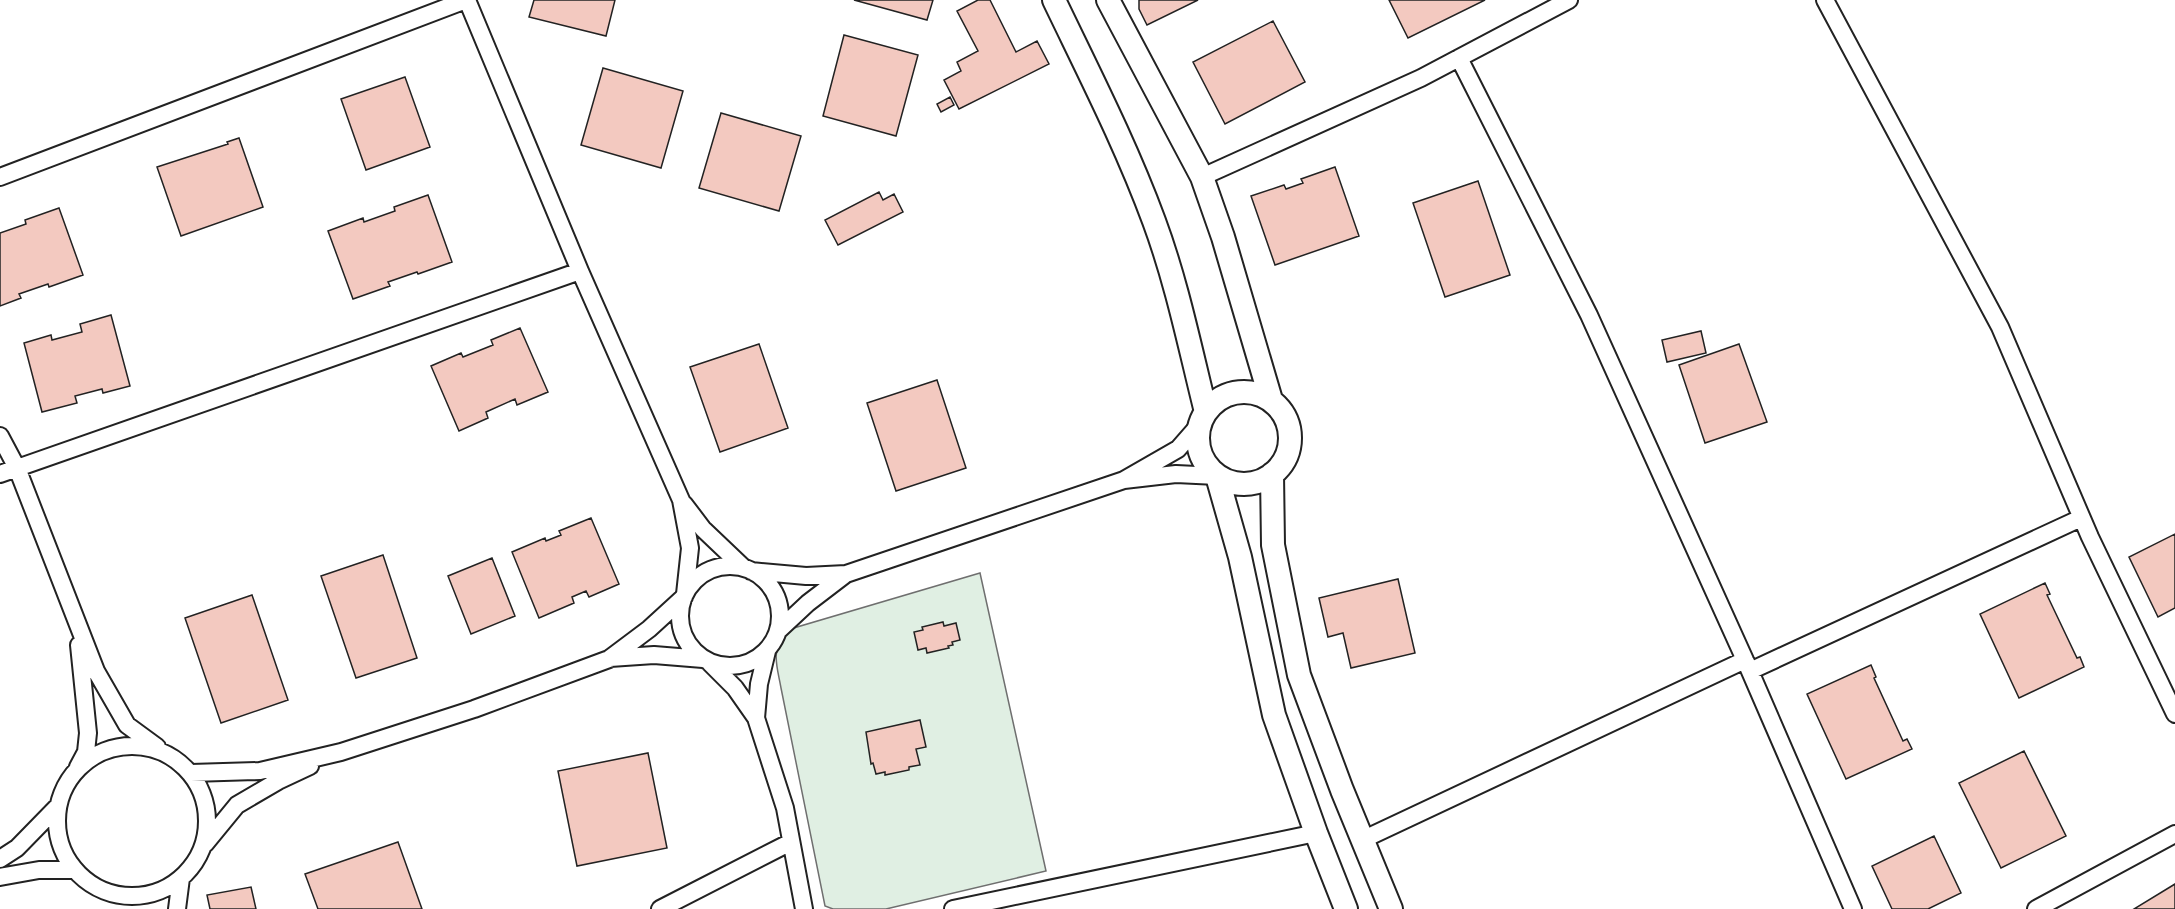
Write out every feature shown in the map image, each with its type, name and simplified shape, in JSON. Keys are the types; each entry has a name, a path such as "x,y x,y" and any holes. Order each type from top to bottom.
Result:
{"main road":[{"path":"1054,0 1108,111 1155,223 1182,316 1202,418 1197,439 1200,453 1207,466 1217,476 1230,482 1245,484 1259,481 1272,474 1282,463 1288,450 1290,436 1281,410 1271,400 1257,393 1229,394 1216,401 1202,418"},
{"path":"1108,0 1202,177 1223,237 1271,400"},
{"path":"1272,474 1273,544 1299,675 1391,909"},
{"path":"1217,476 1240,557 1274,715 1346,909"}],"street":[{"path":"0,177 466,0 580,271 681,501 690,549 684,595 680,606 680,623 685,640 693,652 735,688 756,718 784,808 804,909"},
{"path":"1202,177 1421,78 1459,58 1540,7 1569,0"},
{"path":"1825,0 2000,327 2081,518 2175,714"},
{"path":"1459,58 1589,315 1748,666 1853,909"},
{"path":"0,474 580,271"},
{"path":"191,773 260,771 341,752 474,709 609,658 649,629 684,595 698,577 712,569 730,565 806,576 846,574 1124,480 1178,449 1202,418"},
{"path":"0,436 17,468 96,671 127,724 182,763 191,773 205,800 208,823 203,846"},
{"path":"1124,480 1176,474 1217,476"},
{"path":"609,658 654,655 706,661 733,667 747,664 760,657 778,631 781,620 780,606 774,590 762,577 747,569 703,529 681,501"},
{"path":"1362,840 2081,518"},
{"path":"778,631 808,603 846,574"},
{"path":"77,623 88,734 86,752 61,792 56,815 57,835 63,854 74,870 88,882 104,891 143,895 163,889 181,878 194,863 203,846 237,805 278,781 341,752"},
{"path":"756,718 759,684 766,651"},
{"path":"76,770 91,756 115,747 140,745 164,752"},
{"path":"0,859 17,848 58,806"},
{"path":"952,909 1316,833"},
{"path":"2036,909 2175,834"},
{"path":"660,909 791,842"},
{"path":"0,877 39,870 74,870"},
{"path":"177,909 181,878"},
{"path":"114,893 127,909"}],"green space":[{"path":"980,573 1046,871 886,909 833,909 825,906 778,671 776,658 782,638 787,630"}],"building":[{"path":"534,0 615,0 606,36 529,17"},
{"path":"854,0 933,0 927,20"},
{"path":"978,0 990,0 1016,52 1037,41 1049,64 959,109 944,80 961,71 957,62 978,51 957,11"},
{"path":"1139,0 1198,0 1147,25 1139,9"},
{"path":"1389,0 1485,0 1408,38"},
{"path":"1273,21 1305,82 1225,124 1193,62"},
{"path":"844,35 918,55 896,136 823,116"},
{"path":"603,68 683,91 661,168 581,145"},
{"path":"405,77 430,147 366,170 341,99"},
{"path":"950,97 954,105 941,112 937,104"},
{"path":"721,113 801,136 779,211 699,188"},
{"path":"239,138 263,207 181,236 157,167 228,144 227,142"},
{"path":"1335,167 1359,236 1275,265 1251,196 1284,185 1286,189 1303,183 1301,179"},
{"path":"1478,181 1510,275 1445,297 1413,203"},
{"path":"879,192 883,200 894,194 903,212 838,245 825,220"},
{"path":"428,195 452,262 388,282 390,286 353,299 328,231 363,218 364,222 395,211 394,207"},
{"path":"59,208 83,275 49,287 48,284 19,294 21,298 0,306 0,233 26,224 25,220"},
{"path":"111,315 130,386 103,393 102,389 75,396 77,403 42,412 24,343 51,335 52,340 82,332 80,324"},
{"path":"520,328 548,392 517,405 515,399 486,412 488,418 459,431 431,366 461,353 463,357 493,345 491,340"},
{"path":"1701,331 1706,353 1667,362 1662,340"},
{"path":"759,344 788,428 720,452 690,367"},
{"path":"1739,344 1767,422 1705,443 1679,365"},
{"path":"937,380 966,468 896,491 867,403"},
{"path":"591,518 619,584 589,597 586,591 572,597 574,603 539,618 512,552 545,538 546,541 561,535 559,531"},
{"path":"2175,534 2175,608 2158,617 2129,557"},
{"path":"383,555 417,658 356,678 321,576"},
{"path":"492,558 515,616 471,634 448,576"},
{"path":"1398,579 1415,653 1351,668 1343,633 1328,637 1319,598"},
{"path":"2045,583 2050,594 2047,595 2077,658 2080,657 2084,667 2019,698 1980,614"},
{"path":"252,595 288,700 221,723 185,618"},
{"path":"943,622 944,626 956,623 960,640 952,642 953,645 948,646 949,648 927,653 926,648 918,650 914,632 923,630 922,627"},
{"path":"1871,665 1876,677 1874,678 1903,741 1907,739 1912,749 1846,779 1807,694"},
{"path":"920,720 926,747 916,749 920,765 885,775 885,772 876,774 873,763 871,764 866,732"},
{"path":"2024,751 2066,836 2001,868 1959,783"},
{"path":"648,753 667,848 577,866 558,771"},
{"path":"1934,836 1961,893 1928,909 1892,909 1872,866"},
{"path":"398,842 422,909 318,909 305,874"},
{"path":"2175,884 2175,909 2134,909"},
{"path":"251,887 256,909 210,909 207,895"}]}
